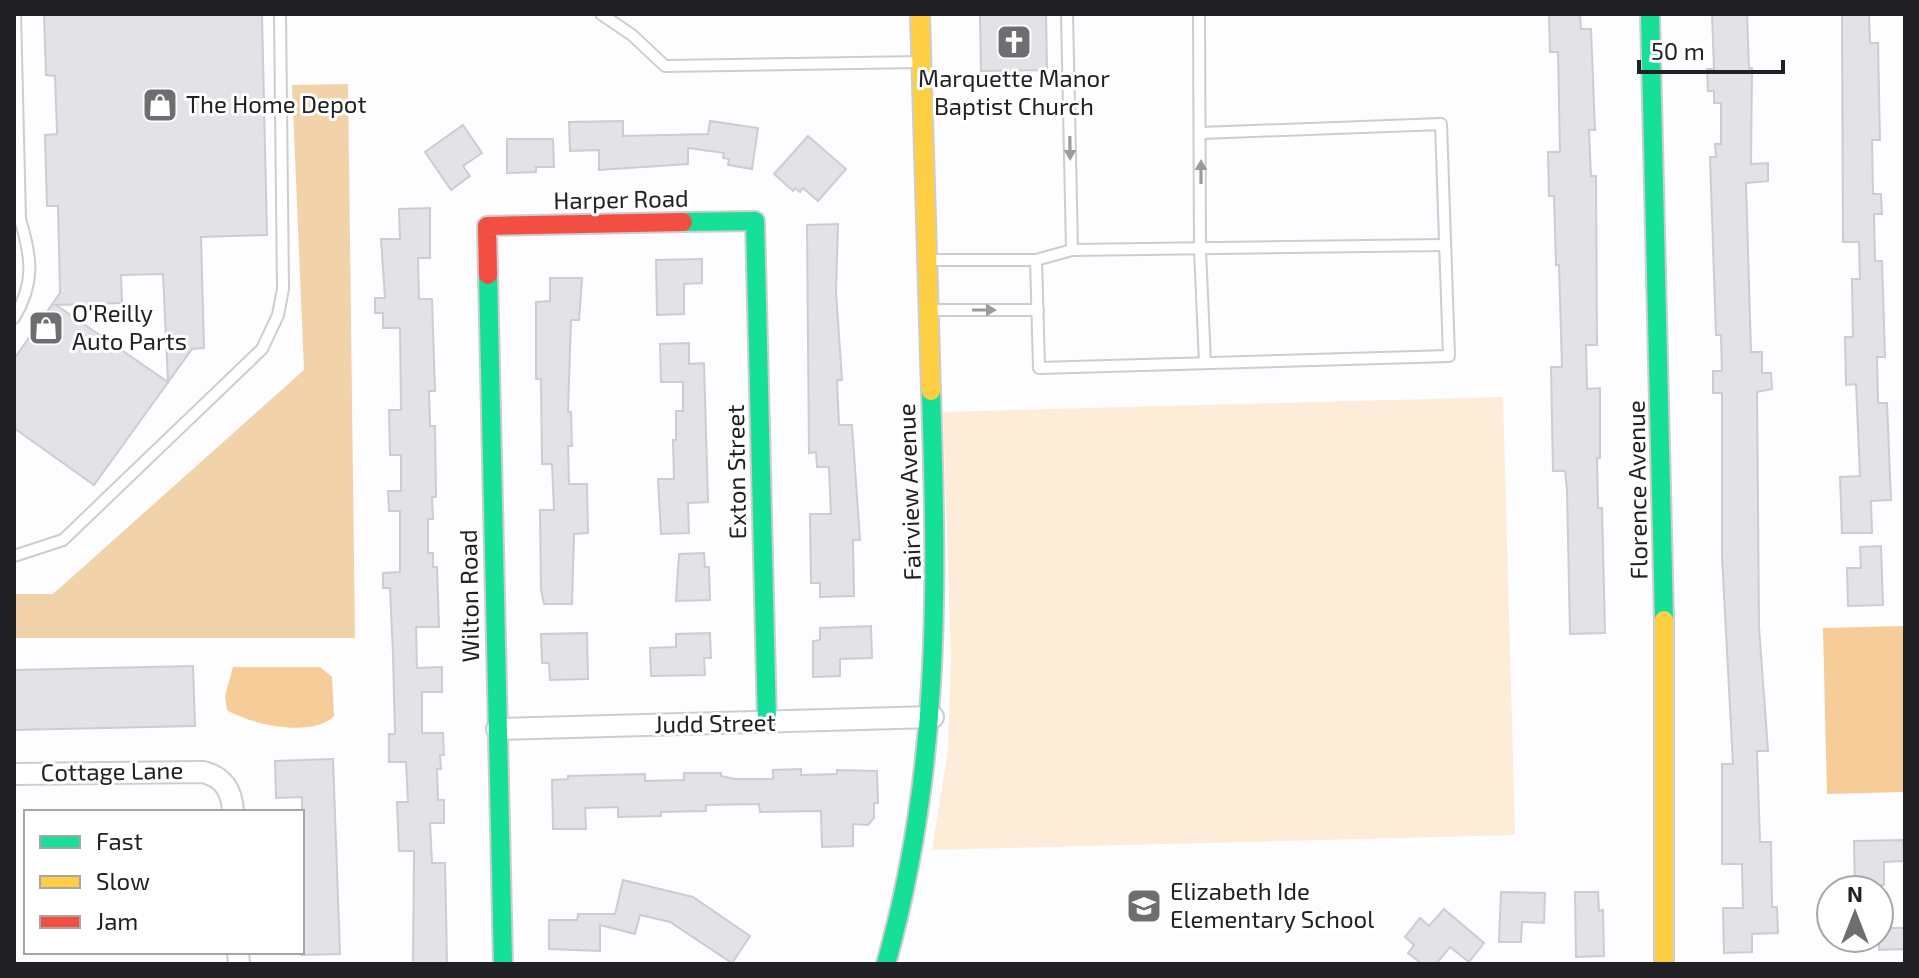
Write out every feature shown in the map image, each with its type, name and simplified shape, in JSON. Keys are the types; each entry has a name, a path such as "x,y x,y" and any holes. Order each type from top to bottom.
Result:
{"street":[{"name":"Fairview Avenue","path":"886,964 904,902 920,825 933,717 937,591 920,14"},
{"name":"Florence Avenue","path":"1650,14 1664,584 1664,964"},
{"name":"Harper Road","path":"487,226 755,221"},
{"name":"Exton Street","path":"755,221 767,722"},
{"name":"Wilton Road","path":"487,226 503,964"},
{"name":"Judd Street","path":"497,729 933,717"},
{"name":"Cottage Lane","path":"14,774 203,772 213,774 228,788 233,810"}],"lane":[{"path":"14,318 29,293 27,243 17,219 15,14"},
{"path":"14,556 63,540 262,349 278,315 283,289 280,14"},
{"path":"601,14 632,35 665,66 921,62"},
{"path":"1067,14 1072,250"},
{"path":"1199,14 1200,250 1205,363"},
{"path":"1036,260 1039,368 1449,356 1441,124 1201,133"},
{"path":"927,260 1036,260 1072,250 1445,245"},
{"path":"929,310 1038,310"}],"shaded area":[{"path":"348,84 355,638 14,638 14,594 53,594 304,370 292,85"},
{"path":"1503,397 1515,835 932,850 948,750 951,657 943,412"},
{"path":"1904,626 1905,792 1827,794 1823,628"},
{"path":"233,667 320,667 332,677 334,716 324,723 297,728 266,724 227,710 225,696"}],"building":[{"name":"The Home Depot","path":"44,14 262,14 267,235 201,237 204,348 192,349 94,485 14,428 14,359 60,293 58,206 47,206 45,135 57,134 55,76 46,75","holes":["163,274 168,382 56,305 122,303 121,275"]},
{"name":"Marquette Manor Baptist Church","path":"980,14 1046,14 1047,70 981,71"},
{"path":"1549,14 1580,14 1581,29 1591,29 1595,130 1589,130 1591,176 1596,176 1597,345 1586,345 1587,389 1600,388 1598,508 1602,508 1605,633 1570,634 1567,490 1565,471 1553,471 1551,367 1562,367 1559,265 1556,265 1554,196 1549,196 1548,152 1560,152 1558,52 1550,52"},
{"path":"1712,14 1747,14 1749,68 1752,68 1751,164 1768,163 1768,181 1746,183 1751,352 1762,352 1762,373 1771,373 1772,389 1757,392 1759,627 1768,751 1757,751 1760,842 1771,842 1772,907 1777,907 1778,933 1752,934 1752,952 1724,953 1723,908 1743,908 1742,864 1722,864 1722,764 1733,764 1722,556 1722,393 1713,393 1713,371 1722,371 1721,335 1716,335 1710,157 1716,157 1715,144 1721,144 1721,103 1714,103 1714,91 1708,91 1707,69 1714,69"},
{"path":"1842,14 1869,14 1870,43 1878,43 1880,140 1872,140 1873,194 1881,194 1882,214 1874,214 1875,261 1882,261 1885,357 1877,357 1878,403 1887,403 1891,500 1871,501 1872,533 1842,533 1840,477 1860,476 1856,384 1846,385 1845,337 1853,337 1852,279 1860,279 1859,242 1843,242"},
{"path":"623,121 623,136 708,134 710,121 758,128 752,169 728,165 729,159 723,158 724,153 688,148 688,164 599,170 599,150 570,151 569,122"},
{"path":"463,125 482,153 463,166 470,176 451,190 425,152"},
{"path":"808,136 846,169 818,201 803,188 800,192 795,188 793,191 774,174"},
{"path":"507,139 553,139 554,167 536,167 536,172 507,173"},
{"path":"430,208 430,258 418,258 419,299 432,299 435,391 429,391 430,426 435,426 436,497 432,497 433,519 428,519 428,553 433,553 433,567 437,567 439,627 416,627 417,668 442,667 442,692 422,692 422,733 443,733 444,755 440,755 441,769 437,769 438,800 444,800 444,823 430,823 432,863 445,863 447,964 413,964 414,851 399,851 397,802 408,802 406,762 389,762 389,734 395,734 393,654 390,588 383,588 383,573 400,572 400,511 389,511 388,491 401,491 401,455 390,455 389,410 401,410 400,328 383,328 383,313 375,313 375,298 385,298 381,239 400,239 399,209"},
{"path":"838,224 836,292 842,380 837,380 839,425 852,425 860,540 853,540 854,596 820,597 820,583 811,583 810,514 831,514 829,467 817,467 816,452 809,453 807,225"},
{"path":"702,259 702,283 684,284 684,314 657,315 656,260"},
{"path":"550,278 582,278 579,320 571,320 568,412 571,412 572,446 568,446 569,484 587,484 588,533 574,534 572,604 544,604 541,590 540,510 554,510 552,464 542,464 541,379 536,379 536,302 550,301"},
{"path":"689,343 689,364 704,363 708,502 688,503 689,533 661,534 658,479 674,479 673,440 676,440 676,411 683,411 683,382 661,382 660,344"},
{"path":"1881,546 1883,605 1848,606 1847,568 1861,568 1860,547"},
{"path":"704,553 705,567 709,567 710,600 676,601 679,554"},
{"path":"871,626 872,658 840,659 840,676 813,677 813,641 820,640 820,628"},
{"path":"587,633 588,679 550,680 549,663 542,663 541,634"},
{"path":"710,633 711,658 704,658 705,675 651,676 650,648 676,647 676,634"},
{"path":"193,666 195,726 14,730 14,670"},
{"path":"333,759 340,954 302,955 304,810 302,797 276,798 275,761"},
{"path":"801,769 801,775 837,774 837,770 877,771 878,803 874,803 874,818 868,825 853,824 853,846 822,847 821,811 760,812 759,804 706,805 706,811 618,817 618,807 585,808 586,829 553,829 552,780 568,779 568,776 645,774 645,781 684,780 684,773 721,773 721,776 735,779 773,779 773,770"},
{"path":"1903,840 1904,861 1884,862 1884,874 1855,874 1854,841"},
{"path":"623,880 693,897 750,936 732,963 670,922 640,915 635,934 600,925 600,951 549,949 549,920 577,920 578,914 615,914"},
{"path":"1501,892 1545,893 1544,923 1522,922 1521,942 1499,942"},
{"path":"1575,892 1598,892 1599,911 1603,910 1604,956 1576,957"},
{"path":"1444,909 1484,943 1469,962 1450,947 1436,964 1422,964 1408,953 1414,945 1405,937 1420,918 1429,926"},
{"path":"1895,928 1905,928 1905,949 1895,949"}],"traffic: fast":[{"path":"1650,14 1664,620"},
{"path":"683,222 755,221 767,722"},
{"path":"488,275 503,964"},
{"path":"886,964 904,891 926,750 934,609 931,391"}],"traffic: slow":[{"path":"920,14 931,391"},
{"path":"1664,620 1664,964"}],"traffic: jam":[{"path":"488,275 487,226 683,222"}],"place":[{"name":"Marquette Manor Baptist Church","path":"1014,42"},
{"name":"The Home Depot","path":"160,105"},
{"name":"O'Reilly Auto Parts","path":"46,328"},
{"name":"Elizabeth Ide Elementary School","path":"1144,906"}]}
